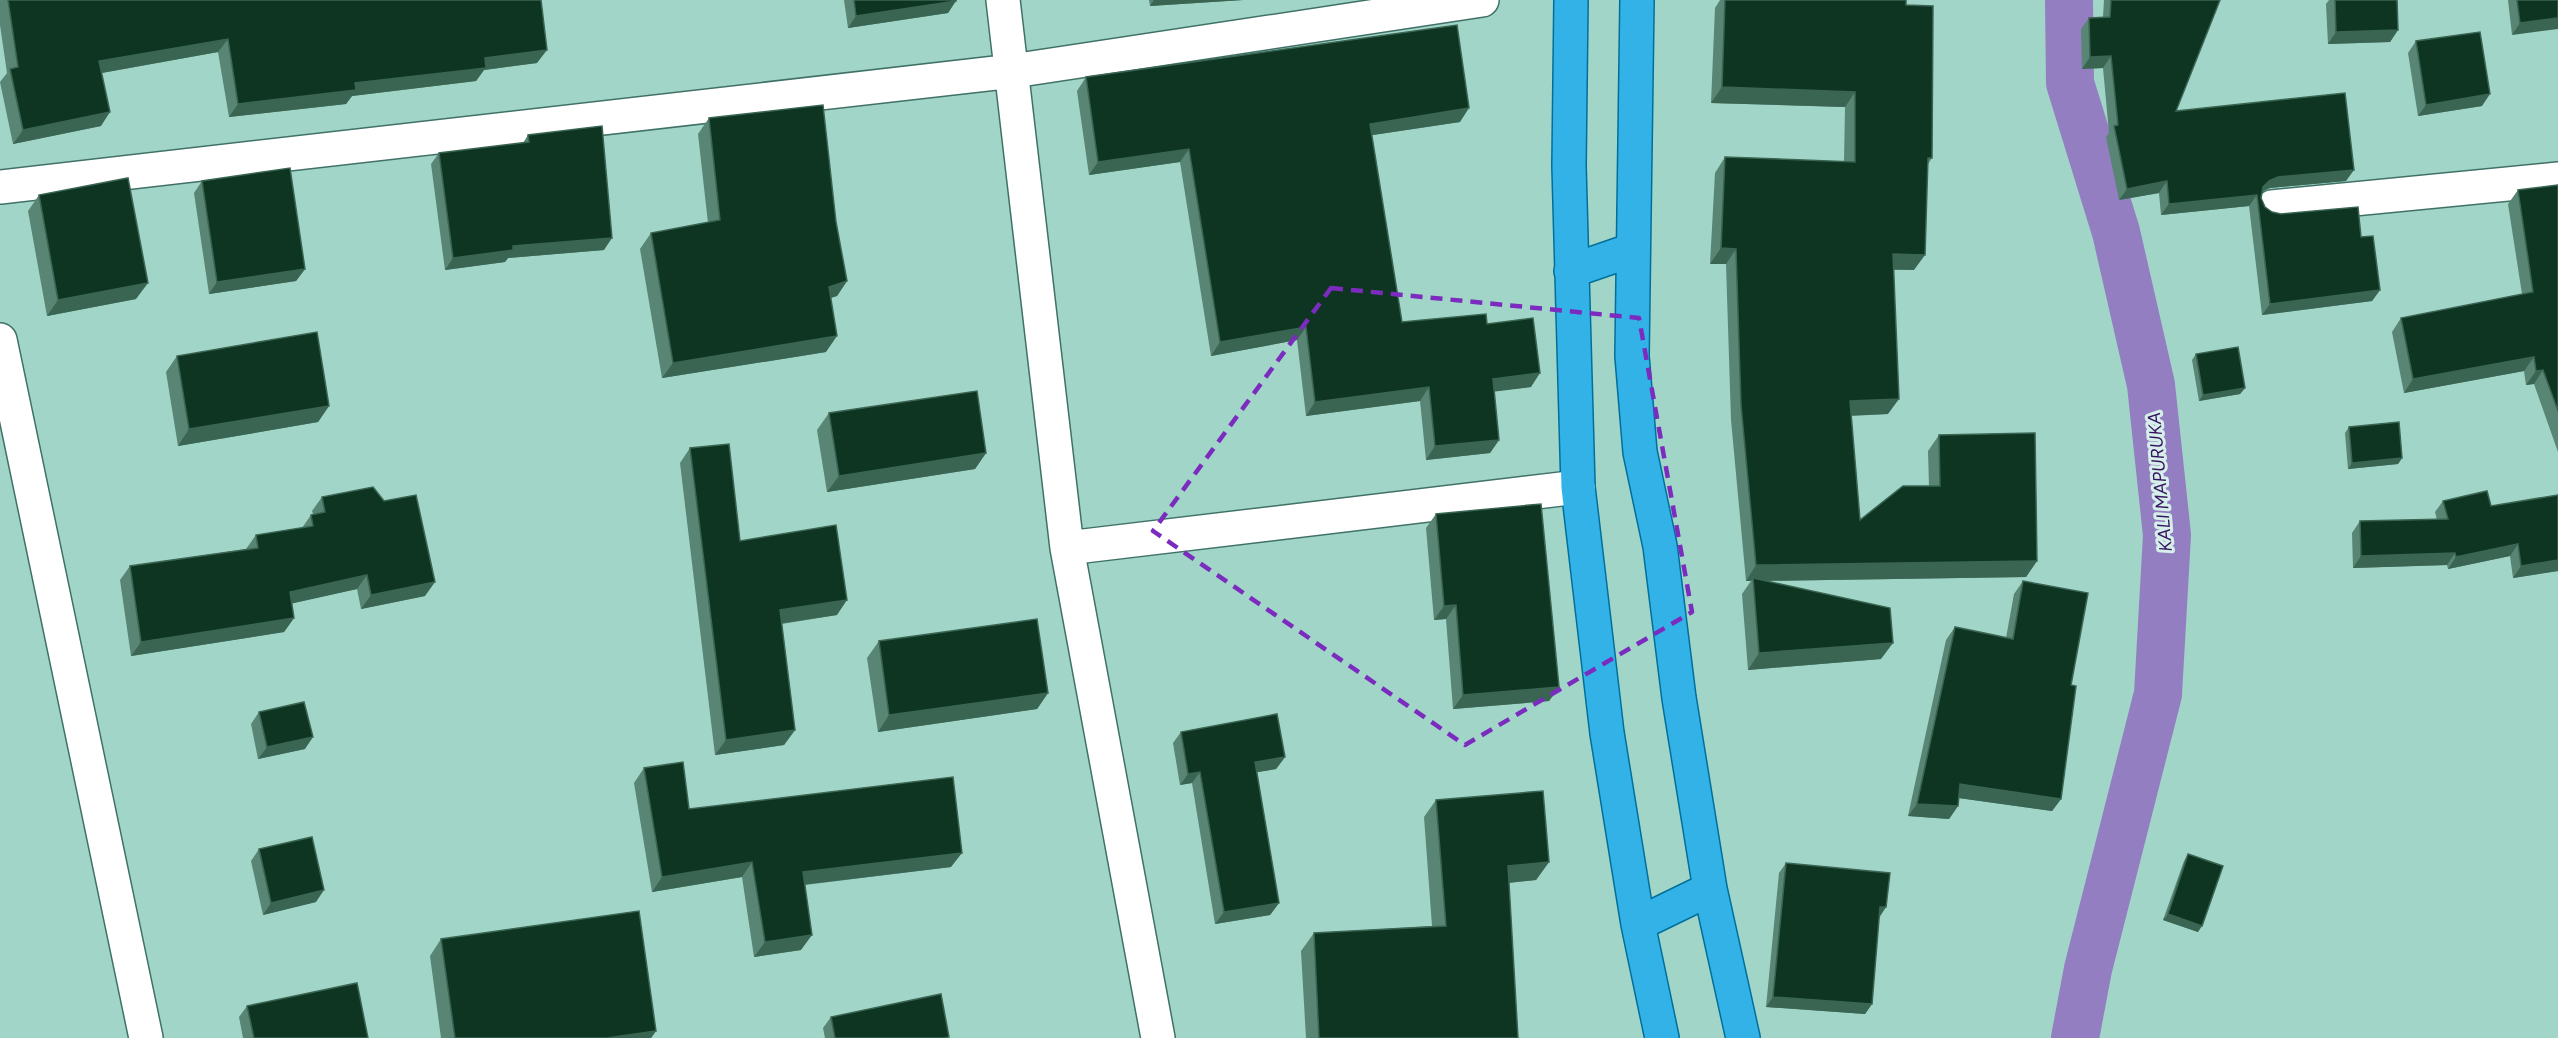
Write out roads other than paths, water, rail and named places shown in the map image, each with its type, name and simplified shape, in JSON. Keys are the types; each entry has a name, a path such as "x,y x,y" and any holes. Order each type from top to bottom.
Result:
{"highway":[{"path":"1571,0 1571,271 1578,487 1607,733 1638,924 1662,1038"},
{"path":"1637,0 1632,356 1640,452 1660,546 1679,698 1710,889 1743,1038"},
{"path":"1571,271 1632,250"},
{"path":"1638,924 1710,889"}],"street":[{"path":"1003,0 1067,548 1158,1038"},
{"path":"0,187 1013,71 1482,0"},
{"path":"2272,207 2558,179"},
{"path":"0,340 146,1038"},
{"path":"1067,548 1578,487"}],"waterway":[{"name":"KALI MAPURUKA","path":"2069,0 2070,83 2116,232 2151,385 2167,535 2158,694 2088,969 2075,1038"}]}
